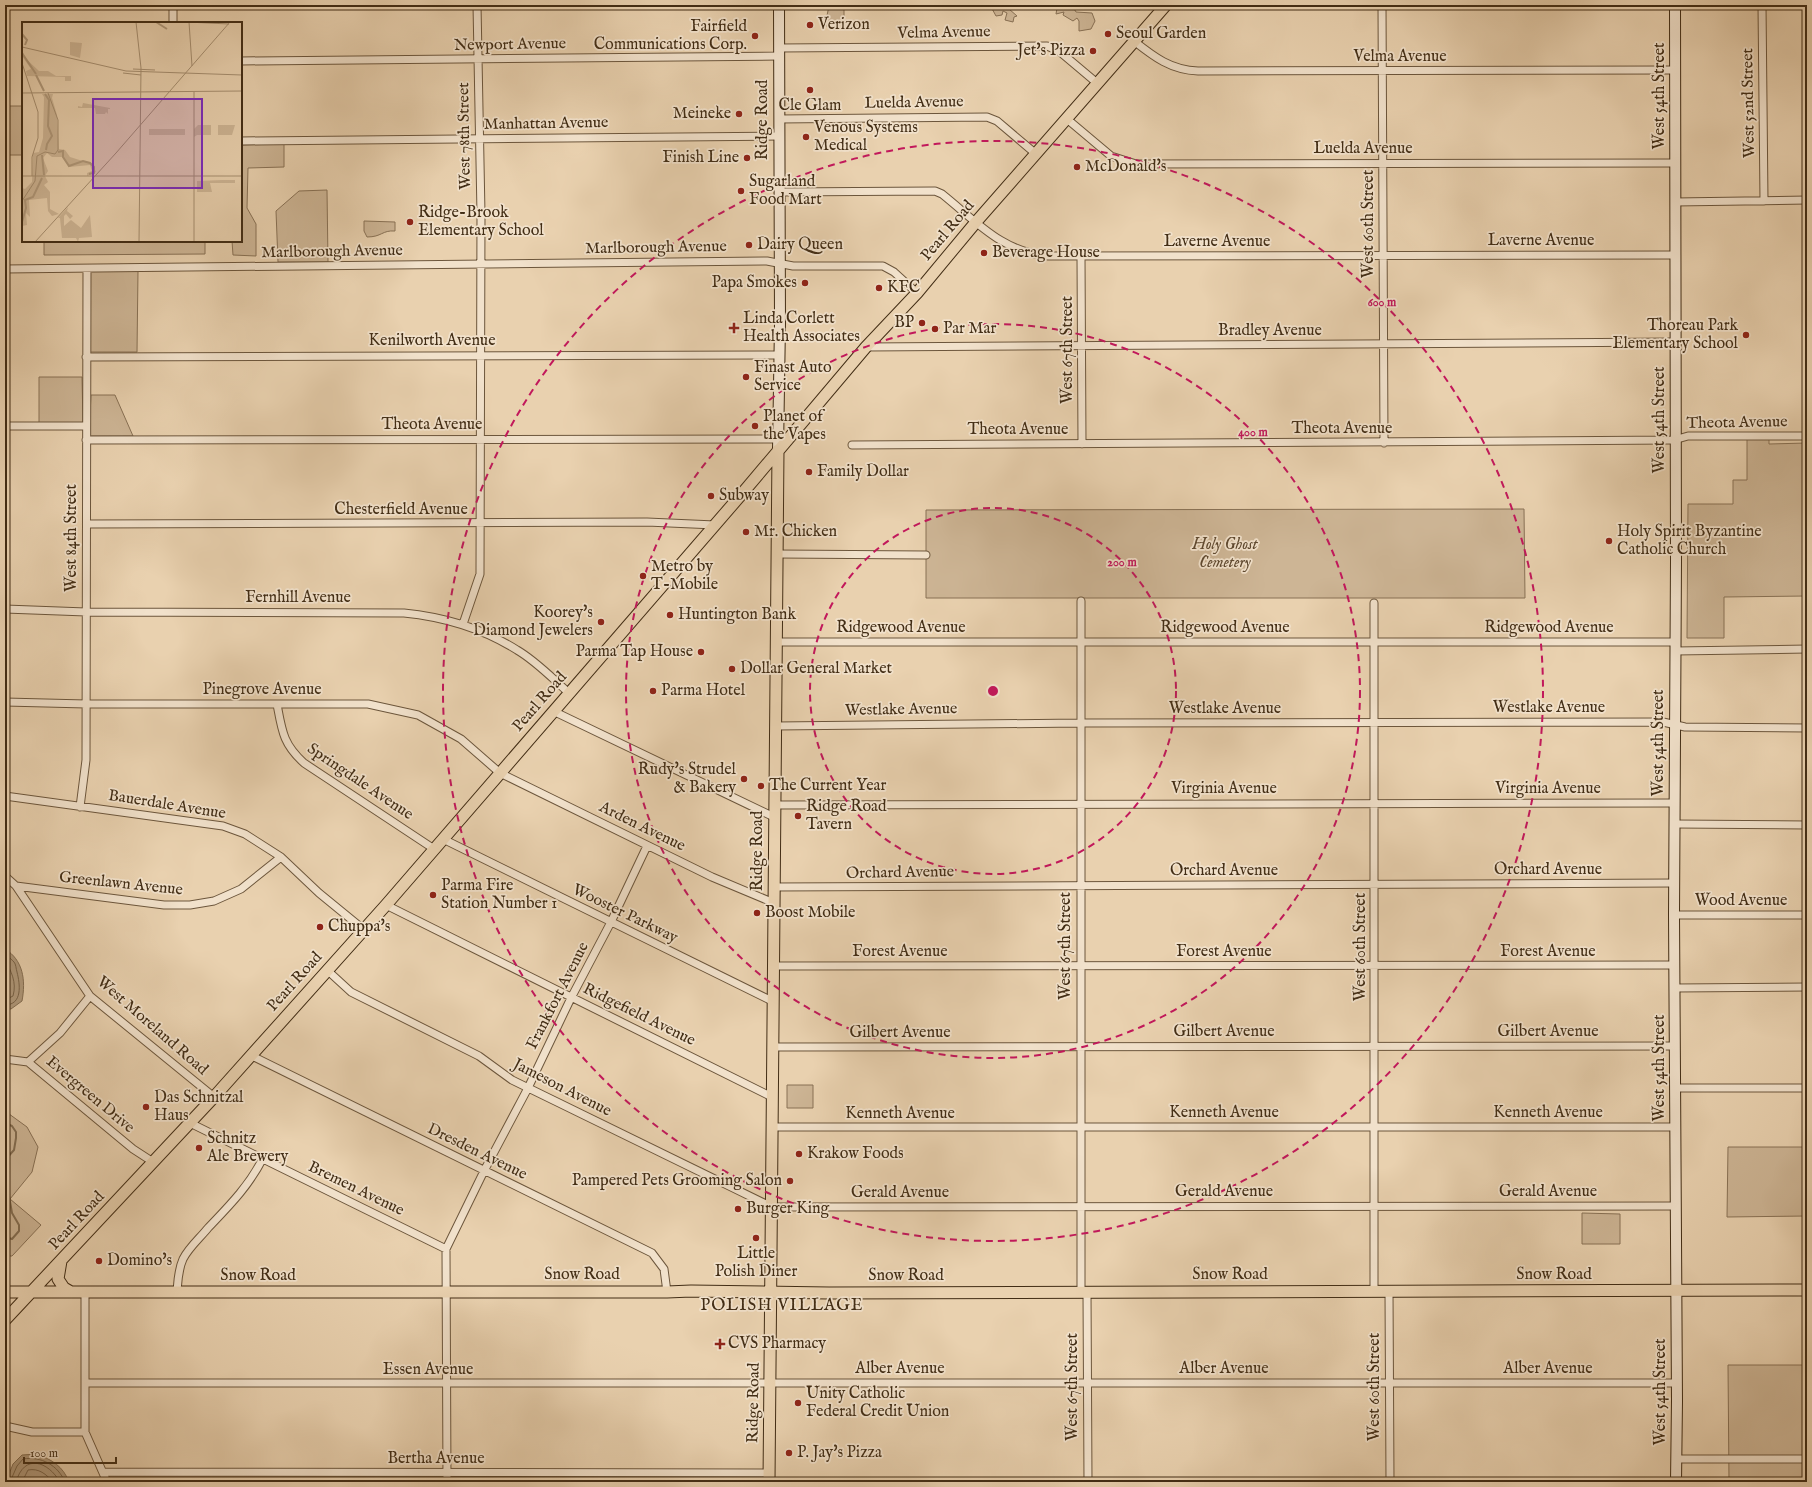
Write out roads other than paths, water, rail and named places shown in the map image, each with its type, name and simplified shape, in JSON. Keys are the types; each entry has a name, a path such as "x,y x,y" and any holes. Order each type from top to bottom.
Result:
{"main road":[{"name":"Pearl Road","path":"5,1320 62,1261 214,1097 326,970 386,905 715,525 778,445 917,293 976,222 1166,5"},
{"name":"Ridge Road","path":"769,1478 774,1002 773,887 776,726 775,642 778,445"},
{"path":"62,1261 58,1279 64,1288 71,1292"},
{"name":"Snow Road","path":"5,1292 692,1291 771,1293 1807,1290"}],"street":[{"path":"173,5 173,22"},
{"name":"West 78th Street","path":"463,624 480,574 480,139 477,5"},
{"name":"Ridge Road","path":"778,445 779,5"},
{"name":"West 60th Street","path":"1382,5 1384,443"},
{"name":"West 54th Street","path":"1675,5 1674,915 1676,1127 1675,1290 1677,1383 1676,1482"},
{"name":"West 52nd Street","path":"1762,5 1764,201"},
{"name":"Velma Avenue","path":"1134,41 1165,64 1186,71 1675,70"},
{"name":"Velma Avenue","path":"779,52 1047,46 1059,51 1097,83"},
{"name":"Newport Avenue","path":"242,61 478,59 779,52"},
{"name":"Luelda Avenue","path":"779,119 987,117 997,121 1036,154"},
{"name":"Luelda Avenue","path":"1067,119 1110,156 1132,164 1382,162 1675,163"},
{"name":"Manhattan Avenue","path":"242,141 779,136"},
{"name":"Laverne Avenue","path":"779,192 933,191 942,194 1004,244 1021,252 1048,256 1675,255"},
{"path":"1675,202 1807,200"},
{"name":"West 67th Street","path":"1081,257 1082,444"},
{"name":"Marlborough Avenue","path":"5,269 767,261 793,266 883,266 894,272 917,293"},
{"name":"West 84th Street","path":"80,807 86,760 87,269"},
{"name":"Bradley Avenue","path":"866,347 1674,342"},
{"name":"Kenilworth Avenue","path":"86,357 778,355"},
{"path":"5,426 86,426"},
{"name":"Theota Avenue","path":"852,445 1384,443 1674,440 1688,436 1807,436"},
{"name":"Theota Avenue","path":"86,440 480,439 778,445"},
{"name":"Chesterfield Avenue","path":"87,524 481,524 647,522 715,525"},
{"path":"777,554 926,555"},
{"name":"West 67th Street","path":"1081,601 1081,1206 1087,1384 1088,1482"},
{"name":"West 60th Street","path":"1374,603 1374,1291"},
{"name":"Fernhill Avenue","path":"5,609 86,612 404,613 431,616 463,624 518,650 569,693"},
{"name":"Ridgewood Avenue","path":"775,642 1374,642 1807,649"},
{"name":"Pinegrove Avenue","path":"5,702 86,704 368,704 418,715 461,739 500,773"},
{"name":"Springdale Avenue","path":"277,704 285,741 294,754 304,763 434,849"},
{"path":"553,711 774,817"},
{"name":"Westlake Avenue","path":"776,726 1080,723 1662,722 1685,728 1807,728"},
{"name":"Arden Avenue","path":"500,773 712,877 774,903"},
{"name":"Bauerdale Avenue","path":"5,796 223,826 244,834 281,857 319,893 363,929"},
{"name":"Virginia Avenue","path":"774,805 1674,803"},
{"path":"1674,824 1807,825"},
{"name":"Wooster Parkway","path":"443,839 774,1002"},
{"name":"Frankfort Avenue","path":"447,1482 448,1384 446,1249 484,1171 528,1088 571,998 611,922 647,846"},
{"name":"Greenlawn Avenue","path":"16,886 164,905 190,905 214,901 242,889 281,857"},
{"name":"West Moreland Road","path":"5,876 16,886 90,996 214,1097"},
{"name":"Orchard Avenue","path":"773,887 1674,883"},
{"name":"Ridgefield Avenue","path":"386,905 772,1097"},
{"name":"Wood Avenue","path":"1674,915 1807,915"},
{"name":"Forest Avenue","path":"774,966 1675,965"},
{"name":"Jameson Avenue","path":"326,970 351,992 479,1056 512,1080 772,1207"},
{"path":"1675,988 1807,987"},
{"path":"28,1062 60,1033 90,996"},
{"name":"Gilbert Avenue","path":"773,1047 1675,1046"},
{"name":"Dresden Avenue","path":"250,1055 652,1253 664,1269 667,1292"},
{"name":"Evergreen Drive","path":"5,1059 28,1062 133,1149 153,1162"},
{"path":"1675,1088 1807,1088"},
{"name":"Bremen Avenue","path":"190,1123 446,1249"},
{"name":"Kenneth Avenue","path":"772,1127 1676,1127"},
{"path":"177,1292 178,1278 184,1258 191,1247 242,1192 263,1158"},
{"name":"Gerald Avenue","path":"772,1207 1676,1206"},
{"name":"West 60th Street","path":"1389,1291 1390,1482"},
{"path":"85,1292 85,1432 107,1482"},
{"name":"Essen Avenue","path":"85,1383 771,1383"},
{"name":"Alber Avenue","path":"771,1383 1677,1383"},
{"path":"5,1426 32,1432 85,1432"},
{"path":"1676,1459 1807,1459"},
{"name":"Bertha Avenue","path":"103,1472 447,1473 769,1478"},
{"path":"1411,1482 1676,1482"}],"water":[{"path":"5,949 16,959 22,971 24,986 22,1001 11,1009 5,1009"},
{"path":"37,1454 56,1464 67,1476 69,1482 6,1482 13,1464 22,1455"}],"waterway":[{"path":"5,1123 12,1126 16,1132 14,1150 5,1160"},
{"path":"5,1173 12,1213 19,1225 19,1231 12,1239 5,1237"},
{"path":"5,1477 14,1482"}],"place":[{"name":"Verizon","path":"810,25"},
{"name":"Seoul Garden","path":"1108,34"},
{"name":"Fairfield Communications Corp.","path":"755,36"},
{"name":"Jet's Pizza","path":"1093,51"},
{"name":"Cle Glam","path":"810,90"},
{"name":"Meineke","path":"739,114"},
{"name":"Venous Systems Medical","path":"806,137"},
{"name":"Finish Line","path":"747,158"},
{"name":"McDonald's","path":"1077,167"},
{"name":"Sugarland Food Mart","path":"741,191"},
{"name":"Ridge-Brook Elementary School","path":"410,222"},
{"name":"Dairy Queen","path":"749,245"},
{"name":"Beverage House","path":"984,253"},
{"name":"Papa Smokes","path":"805,283"},
{"name":"KFC","path":"879,288"},
{"name":"BP","path":"922,323"},
{"name":"Linda Corlett Health Associates","path":"734,328"},
{"name":"Par Mar","path":"935,329"},
{"name":"Thoreau Park Elementary School","path":"1746,335"},
{"name":"Finast Auto Service","path":"746,377"},
{"name":"Planet of the Vapes","path":"755,426"},
{"name":"Family Dollar","path":"809,472"},
{"name":"Subway","path":"711,496"},
{"name":"Mr. Chicken","path":"746,532"},
{"name":"Holy Spirit Byzantine Catholic Church","path":"1609,541"},
{"name":"Metro by T-Mobile","path":"643,576"},
{"name":"Huntington Bank","path":"670,615"},
{"name":"Koorey's Diamond Jewelers","path":"601,622"},
{"name":"Parma Tap House","path":"701,652"},
{"name":"Dollar General Market","path":"732,669"},
{"name":"Parma Hotel","path":"653,691"},
{"name":"Rudy's Strudel & Bakery","path":"744,779"},
{"name":"The Current Year","path":"761,786"},
{"name":"Ridge Road Tavern","path":"798,816"},
{"name":"Parma Fire Station Number 1","path":"433,895"},
{"name":"Boost Mobile","path":"757,913"},
{"name":"Chuppa's","path":"320,927"},
{"name":"Das Schnitzal Haus","path":"146,1107"},
{"name":"Schnitz Ale Brewery","path":"199,1148"},
{"name":"Krakow Foods","path":"799,1154"},
{"name":"Pampered Pets Grooming Salon","path":"790,1181"},
{"name":"Burger King","path":"738,1209"},
{"name":"Little Polish Diner","path":"756,1238"},
{"name":"Domino's","path":"99,1261"},
{"name":"CVS Pharmacy","path":"720,1344"},
{"name":"Unity Catholic Federal Credit Union","path":"798,1403"},
{"name":"P. Jay's Pizza","path":"789,1453"}],"district":[{"name":"POLISH VILLAGE","path":"782,1305"}],"park label":[{"name":"Holy Ghost Cemetery","path":"1225,554"}]}
